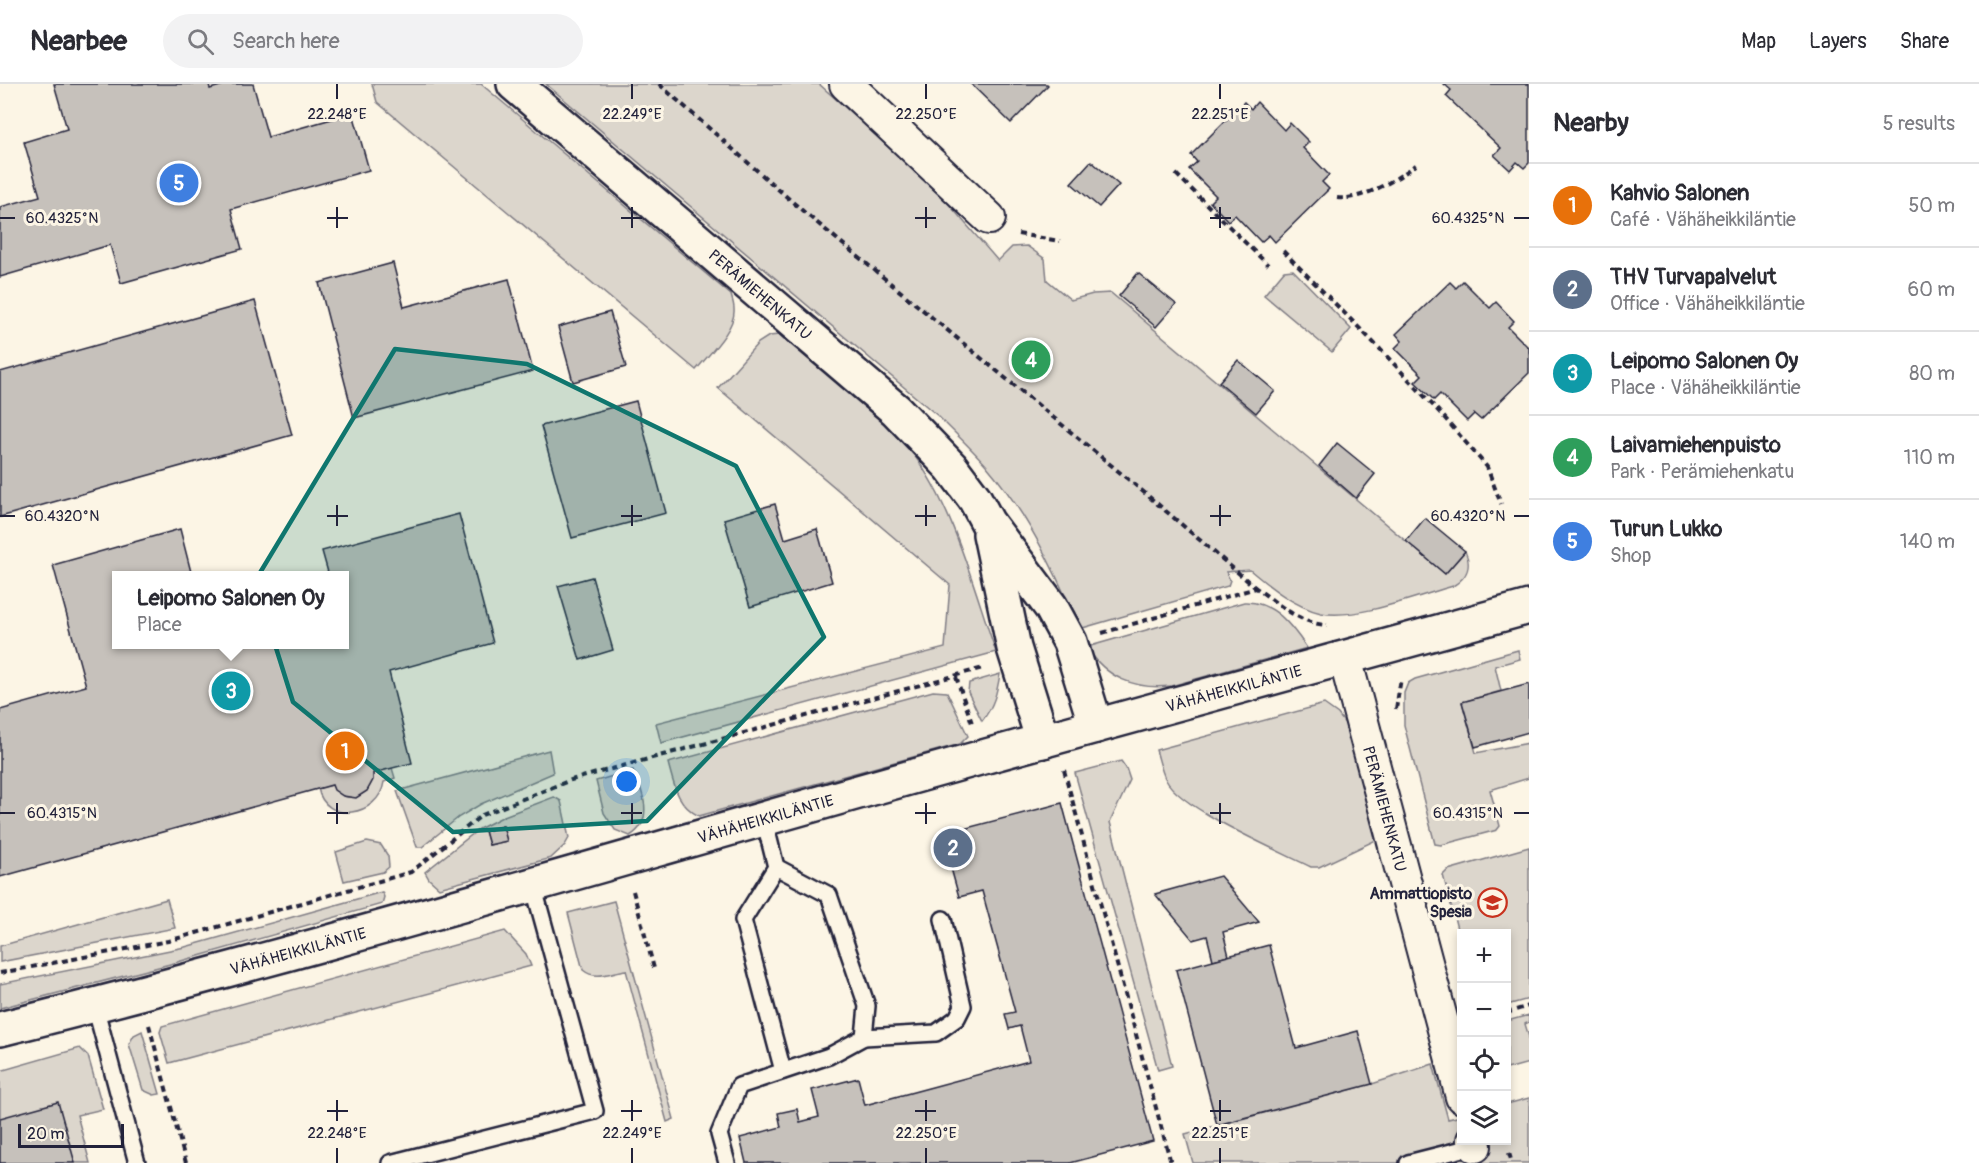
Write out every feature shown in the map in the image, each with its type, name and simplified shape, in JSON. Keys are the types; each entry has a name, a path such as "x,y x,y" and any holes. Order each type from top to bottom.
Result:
{"street":[{"name":"PERÄMIEHENKATU","path":"513,84 896,410 951,467 975,499 988,523 1051,607 1070,642 1096,726"},
{"path":"846,84 989,218"},
{"name":"PERÄMIEHENKATU","path":"988,523 1014,648 1042,741"},
{"name":"VÄHÄHEIKKILÄNTIE","path":"0,1029 95,1006 1096,726 1529,608"},
{"name":"PERÄMIEHENKATU","path":"1345,658 1459,1091"}],"lane":[{"path":"764,819 776,867 743,920 783,1071"},
{"path":"776,867 829,895 867,1006 864,1037"},
{"path":"390,1163 595,1111 533,885"},
{"path":"726,1163 719,1134 739,1086 830,1056 864,1037 936,1033 957,1018 963,1006 943,919"},
{"path":"95,1006 137,1163"},
{"path":"1408,1163 1467,1145"}],"path":[{"path":"659,84 804,212 1140,489 1256,588 1294,615 1317,624 1336,625"},
{"path":"1336,198 1349,199 1397,178 1416,165"},
{"path":"1176,174 1268,266"},
{"path":"989,218 1008,232 1060,241"},
{"path":"1283,251 1443,416 1487,467 1501,504"},
{"path":"1095,635 1256,588"},
{"path":"0,973 168,941 411,872 482,815 571,780 988,667"},
{"path":"1064,770 1171,1163"},
{"path":"632,887 655,972"},
{"path":"1511,1011 1529,1006"},
{"path":"148,1021 186,1163"}],"highlighted area":[{"path":"395,349 527,364 736,466 824,637 647,821 453,832 293,702 255,581"}],"shaded area":[{"path":"372,84 481,84 731,295 734,307 733,317 726,333 696,370 377,102"},
{"path":"546,84 819,84 933,186 998,261 1012,247 1027,246 1045,259 1047,280 1071,300 1093,294 1111,293 1445,574 1465,551 1468,566 1465,575 1453,586 1405,601 1369,610 1336,614 1321,613 1292,601 1250,570 1226,572 1230,580 1228,586 1079,629 1050,564 1015,503 1001,483 968,446 938,416"},
{"path":"1293,270 1351,329 1332,352 1264,295 1284,271"},
{"path":"779,335 875,414 921,464 948,515 996,652 661,743 656,723 945,648 950,585 718,388 758,343 769,336"},
{"path":"1244,602 1255,603 1273,610 1295,631 1307,648 1171,686 1158,687 1134,684 1112,674 1094,658 1087,647"},
{"path":"1518,650 1520,659 1495,666 1501,691 1462,702 1476,753 1529,743 1529,778 1490,790 1500,826 1497,830 1441,845 1435,844 1404,725 1404,693 1408,683 1415,679"},
{"path":"1000,674 994,699 982,721 968,692 969,683"},
{"path":"933,691 947,692 968,736 960,744 699,816 681,800 675,787 668,763"},
{"path":"1324,704 1338,714 1349,729 1378,835 1374,841 1319,867 1311,867 1210,816 1190,804 1175,791 1164,776 1156,750"},
{"path":"549,750 553,773 481,804 459,817 422,847 417,847 397,791"},
{"path":"1121,761 1130,780 1110,822 1172,1066 1158,1070 1075,773"},
{"path":"392,768 395,778 384,782 380,794 373,803 352,812 341,812 331,808 323,800 318,788 332,785 343,796 357,796 368,788 373,773"},
{"path":"633,770 643,796 645,814 638,830 630,836 615,830 604,813 596,781"},
{"path":"554,797 561,801 569,838 551,858 439,888 429,879 425,872 479,829 504,816","holes":["502,826 507,841 489,845 485,830"]},
{"path":"367,842 381,845 388,856 389,867 383,872 344,881 336,852"},
{"path":"1529,847 1529,999 1511,1004 1511,929 1457,929 1443,875 1448,870"},
{"path":"382,892 384,897 382,904 174,963 0,1008 0,984 185,947"},
{"path":"167,899 175,928 0,962 0,946"},
{"path":"614,901 674,1119 667,1122 626,970 593,975 583,970 568,913"},
{"path":"505,931 526,954 531,966 169,1063 160,1032 162,1026"},
{"path":"1529,1015 1529,1022 1525,1024 1529,1037 1529,1063 1511,1068 1511,1037 1511,1020"},
{"path":"142,1031 160,1094 154,1095 143,1090 129,1044 134,1035"},
{"path":"80,1048 88,1056 103,1109 77,1115 90,1163 0,1163 0,1071"},
{"path":"1433,1064 1448,1119 1457,1117 1457,1145 1511,1145 1511,1103 1529,1098 1529,1163 1193,1163 1185,1134 1372,1084"}],"building":[{"path":"54,84 209,84 210,89 227,84 253,84 268,137 353,113 369,170 231,209 242,249 121,283 110,245 0,277 0,207 40,196 24,142 67,129"},
{"path":"971,84 1047,84 1048,85 1011,123"},
{"path":"1444,84 1529,84 1529,163 1524,168 1517,162 1510,170 1494,155 1501,148 1446,96 1451,90"},
{"path":"1244,102 1251,109 1257,102 1284,130 1290,123 1309,142 1303,148 1329,175 1322,182 1329,189 1275,242 1269,235 1261,242 1235,215 1228,221 1210,202 1216,196 1189,169 1197,162 1191,155"},
{"path":"1091,161 1119,185 1099,207 1071,183"},
{"path":"393,263 404,307 509,279 533,371 354,418 319,283"},
{"path":"1138,273 1176,304 1156,327 1119,296"},
{"path":"1463,281 1490,308 1496,302 1514,321 1508,327 1529,348 1529,373 1481,420 1474,414 1467,421 1440,394 1434,400 1415,382 1422,375 1395,348 1402,341 1396,334 1450,282 1456,288"},
{"path":"255,301 292,435 0,517 0,372"},
{"path":"610,312 626,367 573,382 558,327"},
{"path":"1238,360 1275,391 1256,413 1219,382"},
{"path":"636,401 666,513 572,538 541,426"},
{"path":"1337,443 1375,474 1356,498 1319,466"},
{"path":"775,504 785,539 817,529 832,582 750,607 724,519"},
{"path":"459,514 493,643 389,672 412,763 373,773 373,780 367,791 356,798 343,796 334,790 332,785 0,877 0,710 86,686 53,565 180,529 191,571 112,571 112,649 349,649 349,571 328,571 322,551"},
{"path":"1425,518 1465,551 1445,574 1406,541"},
{"path":"592,577 613,650 580,660 558,586"},
{"path":"1529,684 1529,732 1475,747 1462,702"},
{"path":"1062,803 1153,1141 1070,1163 746,1163 740,1138 781,1127 778,1113 797,1109 800,1122 819,1117 812,1090 858,1078 865,1105 1029,1061 1020,1026 1009,1029 1005,1014 1015,1012 982,891 959,897 946,850 967,845 963,829"},
{"path":"503,826 507,841 489,845 485,831"},
{"path":"1220,876 1259,922 1223,932 1229,956 1213,960 1207,936 1193,940 1155,894"},
{"path":"1269,945 1296,1048 1358,1031 1372,1084 1217,1125 1176,970"},
{"path":"58,1102 75,1163 0,1163 0,1118"}],"place":[{"name":"Turun Lukko","path":"179,183"},
{"name":"Laivamiehenpuisto","path":"1031,360"},
{"name":"Leipomo Salonen Oy","path":"231,691"},
{"name":"Kahvio Salonen","path":"345,751"},
{"name":"THV Turvapalvelut","path":"953,848"},
{"name":"Ammattiopisto Spesia","path":"1493,902"}]}
